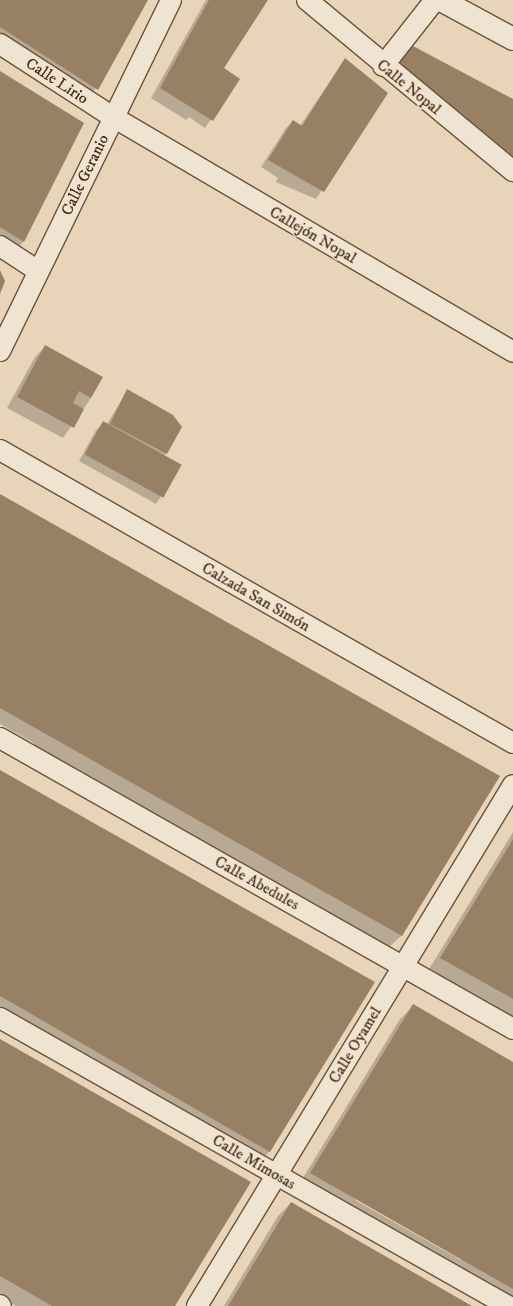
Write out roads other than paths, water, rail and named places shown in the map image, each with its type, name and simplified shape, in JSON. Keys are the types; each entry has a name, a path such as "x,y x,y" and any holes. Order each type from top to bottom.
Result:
{"main road":[{"path":"441,0 513,39"}],"street":[{"name":"Calle Geranio","path":"0,351 171,0"},
{"name":"Calle Nopal","path":"308,0 383,66 513,171"},
{"path":"383,66 435,0"},
{"name":"Calle Lirio","path":"0,44 113,118"},
{"name":"Callejón Nopal","path":"113,118 513,352"},
{"path":"0,246 38,271"},
{"name":"Calzada San Simón","path":"0,450 513,743"},
{"name":"Calle Abedules","path":"0,738 404,965 513,1029"},
{"name":"Calle Oyamel","path":"197,1306 513,785"},
{"name":"Calle Mimosas","path":"0,1018 508,1306"}]}
